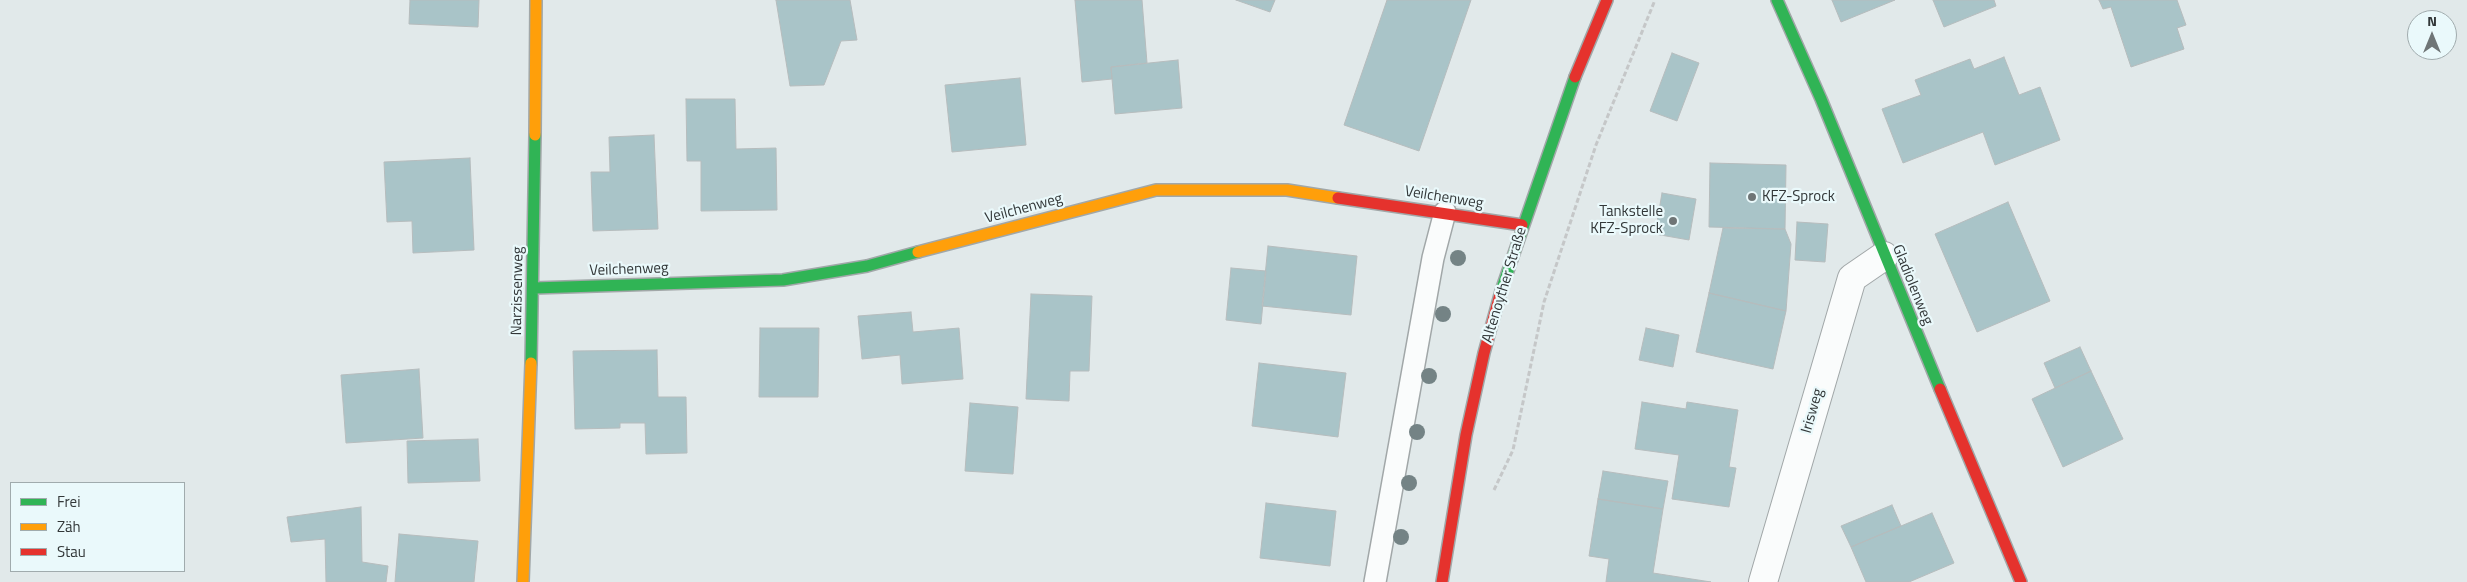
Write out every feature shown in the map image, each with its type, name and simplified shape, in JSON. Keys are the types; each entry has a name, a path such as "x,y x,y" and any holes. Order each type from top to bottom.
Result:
{"street":[{"name":"Narzissenweg","path":"523,582 534,288 536,0"},
{"name":"Altenoyther Straße","path":"1442,582 1466,435 1484,353 1522,225 1572,85 1607,0"},
{"name":"Gladiolenweg","path":"1776,0 1821,99 1884,256 2021,582"},
{"name":"Veilchenweg","path":"534,288 783,280 867,266 1156,190 1288,190 1522,225"},
{"name":"Irisweg","path":"1763,582 1852,278 1884,256"}],"lane":[{"path":"1375,582 1433,258 1445,212"}],"path":[{"path":"1494,491 1513,450 1544,302 1596,144 1655,0"}],"building":[{"path":"410,0 479,0 478,27 409,24"},
{"path":"776,0 850,0 857,40 841,41 824,85 790,86"},
{"path":"1075,0 1142,0 1147,63 1111,67 1112,79 1082,82"},
{"path":"1236,0 1275,0 1270,12"},
{"path":"1387,0 1471,0 1419,151 1344,125"},
{"path":"1832,0 1895,0 1841,22"},
{"path":"1933,0 1994,0 1996,6 1944,27"},
{"path":"2099,0 2177,0 2186,25 2177,28 2184,49 2131,67 2111,7 2103,9"},
{"path":"1672,53 1699,63 1677,121 1650,111"},
{"path":"2004,57 2019,95 2040,87 2060,140 1995,165 1983,132 1903,163 1882,109 1921,95 1915,80 1970,59 1974,69"},
{"path":"1178,60 1182,108 1115,114 1111,67"},
{"path":"1020,78 1026,145 952,152 945,85"},
{"path":"686,99 735,99 736,149 776,148 777,210 701,211 701,161 687,161"},
{"path":"654,135 658,229 593,231 591,172 610,172 609,137"},
{"path":"470,158 474,250 413,253 412,221 387,222 384,162"},
{"path":"1710,163 1786,165 1785,229 1709,227"},
{"path":"1662,193 1696,199 1689,240 1655,234"},
{"path":"2008,202 2050,301 1977,332 1935,234"},
{"path":"1797,222 1828,224 1825,262 1795,260"},
{"path":"1723,228 1785,229 1791,244 1786,311 1709,293"},
{"path":"1268,246 1357,256 1351,315 1262,306"},
{"path":"1231,268 1266,271 1261,324 1226,320"},
{"path":"1709,293 1786,311 1773,369 1696,352"},
{"path":"1031,294 1092,296 1089,371 1070,371 1069,401 1026,399"},
{"path":"911,312 913,332 959,328 963,379 902,384 900,355 862,359 858,316"},
{"path":"760,328 819,328 818,397 759,397"},
{"path":"1646,328 1679,335 1673,367 1639,360"},
{"path":"2080,347 2091,371 2055,388 2044,363"},
{"path":"657,350 658,397 686,397 687,453 646,454 645,423 620,423 620,428 575,429 573,351"},
{"path":"1259,363 1346,373 1338,437 1252,426"},
{"path":"419,369 423,438 346,443 341,375"},
{"path":"2091,371 2123,439 2063,467 2032,399"},
{"path":"1642,402 1686,409 1687,402 1738,410 1729,467 1736,468 1729,507 1672,499 1679,455 1635,449"},
{"path":"970,403 1018,407 1013,474 965,471"},
{"path":"478,439 480,481 408,483 407,441"},
{"path":"1603,471 1668,481 1663,509 1598,499"},
{"path":"1598,499 1663,509 1653,573 1711,582 1606,582 1609,559 1589,556"},
{"path":"1266,503 1336,511 1330,566 1260,558"},
{"path":"1892,505 1901,526 1851,547 1841,526"},
{"path":"361,507 362,562 388,566 386,582 326,582 325,539 291,542 287,517"},
{"path":"1932,513 1954,563 1909,582 1866,582 1851,547"},
{"path":"399,534 478,541 474,582 395,582"}],"traffic: fast":[{"path":"1777,0 1821,99 1940,389"},
{"path":"1501,291 1575,77"},
{"path":"531,363 535,135"},
{"path":"534,288 783,280 867,266 918,252"}],"traffic: slow":[{"path":"535,135 536,0"},
{"path":"918,252 1156,190 1287,190 1338,198"},
{"path":"523,582 531,363"}],"traffic: jam":[{"path":"1575,77 1607,0"},
{"path":"1338,198 1522,225"},
{"path":"1442,582 1466,435 1484,353 1501,291"},
{"path":"1940,389 2021,582"}],"place":[{"name":"KFZ-Sprock","path":"1752,197"},
{"name":"Tankstelle KFZ-Sprock","path":"1673,221"}]}
